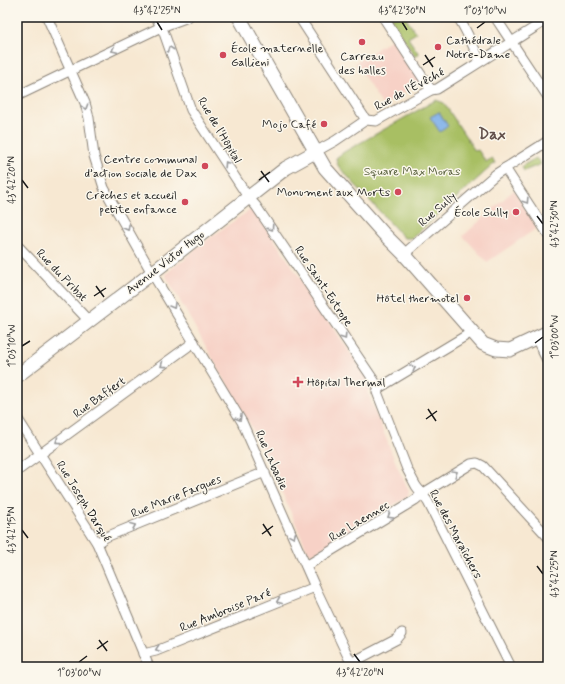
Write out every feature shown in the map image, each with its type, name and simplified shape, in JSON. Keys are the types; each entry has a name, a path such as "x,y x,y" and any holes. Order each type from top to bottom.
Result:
{"main road":[{"path":"239,17 325,168 383,234 404,254 483,344 496,349 510,350 548,332"},
{"name":"Avenue Victor Hugo","path":"17,376 290,165 315,152"}],"street":[{"name":"Rue Labadie","path":"47,17 85,103 89,118 94,156 104,188 152,273 242,422 315,587 352,665"},
{"name":"Rue de l'Hôpital","path":"156,17 162,27 191,110 248,197"},
{"path":"17,96 162,27 188,17"},
{"path":"299,17 366,120"},
{"path":"383,17 431,90"},
{"path":"458,17 467,31 468,37 480,61"},
{"path":"494,17 512,41 548,97"},
{"name":"Rue de l'Évêché","path":"315,152 335,141 366,120 376,121 431,90 437,89 548,19"},
{"name":"Rue Sully","path":"404,254 496,174 548,141"},
{"path":"505,168 548,234"},
{"name":"Rue Saint-Eutrope","path":"248,197 256,206 379,388"},
{"name":"Rue du Pribat","path":"17,245 89,321"},
{"path":"379,388 472,332"},
{"path":"536,338 548,362"},
{"name":"Rue Baffert","path":"17,471 194,342"},
{"name":"Rue des Maraîchers","path":"379,388 377,392 407,469 416,486 428,502 511,667"},
{"name":"Rue Joseph Darqué","path":"17,418 97,542 149,667"},
{"name":"Rue Laennec","path":"306,566 471,464 478,463 483,466 548,537"},
{"name":"Rue Marie Fargues","path":"97,542 265,472"},
{"name":"Rue Ambroise Paré","path":"143,654 156,651 315,587"},
{"path":"352,665 397,639 402,633"}],"shaded area":[{"path":"394,38 422,80 383,106 355,63"},
{"path":"514,190 537,228 487,262 463,236"},
{"name":"Hôpital Thermal","path":"253,208 372,385 370,390 367,391 397,466 409,491 408,496 313,554 308,552 261,444 166,276 167,273 180,262 185,260 185,258 211,237"}],"green space":[{"path":"390,17 405,17 416,33 408,38 419,54 415,57"},
{"name":"Square Max Moras","path":"436,100 444,103 475,151 478,150 486,162 492,158 495,163 412,238 404,238 339,167 336,158"},
{"path":"536,158 541,164 524,171 522,166"}],"water":[{"path":"439,112 448,126 440,132 430,117"}],"place":[{"name":"Carreau des halles","path":"362,42"},
{"name":"Cathédrale Notre-Dame","path":"438,47"},
{"name":"École maternelle Gallieni","path":"223,55"},
{"name":"Mojo Café","path":"324,124"},
{"name":"Centre communal d’action sociale de Dax","path":"205,166"},
{"name":"Monument aux Morts","path":"398,192"},
{"name":"Crèches et accueil petite enfance","path":"185,202"},
{"name":"École Sully","path":"516,212"},
{"name":"Hôtel thermotel","path":"467,298"},
{"name":"Hôpital Thermal","path":"298,382"}],"district":[{"name":"Dax","path":"492,133"}]}
